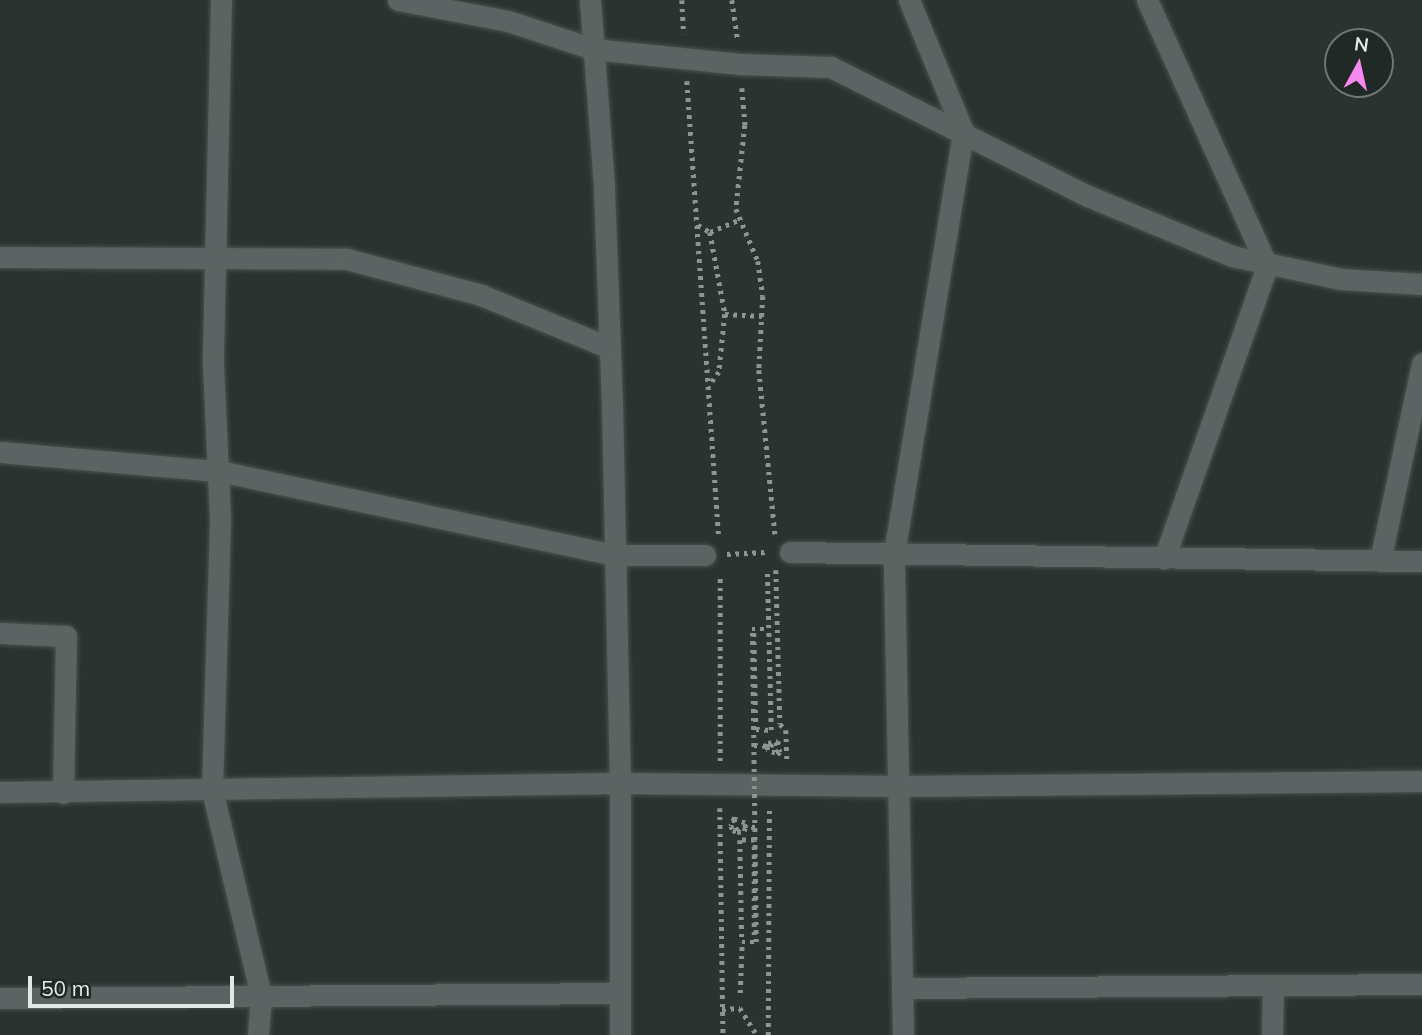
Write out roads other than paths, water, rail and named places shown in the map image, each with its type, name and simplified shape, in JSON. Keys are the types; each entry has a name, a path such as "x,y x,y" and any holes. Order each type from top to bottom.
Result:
{"street":[{"path":"221,0 213,364 219,471 212,790 261,995 258,1035"},
{"path":"398,0 508,20 593,49 740,64 831,67 1088,196 1267,266 1341,279 1422,284"},
{"path":"590,0 610,348 620,783 620,1035"},
{"path":"903,1035 894,554 962,131 909,0"},
{"path":"1147,0 1267,266 1164,558"},
{"path":"0,257 347,259 481,295 610,348"},
{"path":"1380,561 1422,363"},
{"path":"0,452 219,471 613,555 713,554"},
{"path":"783,552 1422,561"},
{"path":"0,633 66,636 63,793"},
{"path":"0,792 620,783 898,786 1422,781"},
{"path":"902,988 1273,988 1422,984"},
{"path":"1272,1035 1273,988"},
{"path":"0,998 620,993"}]}
